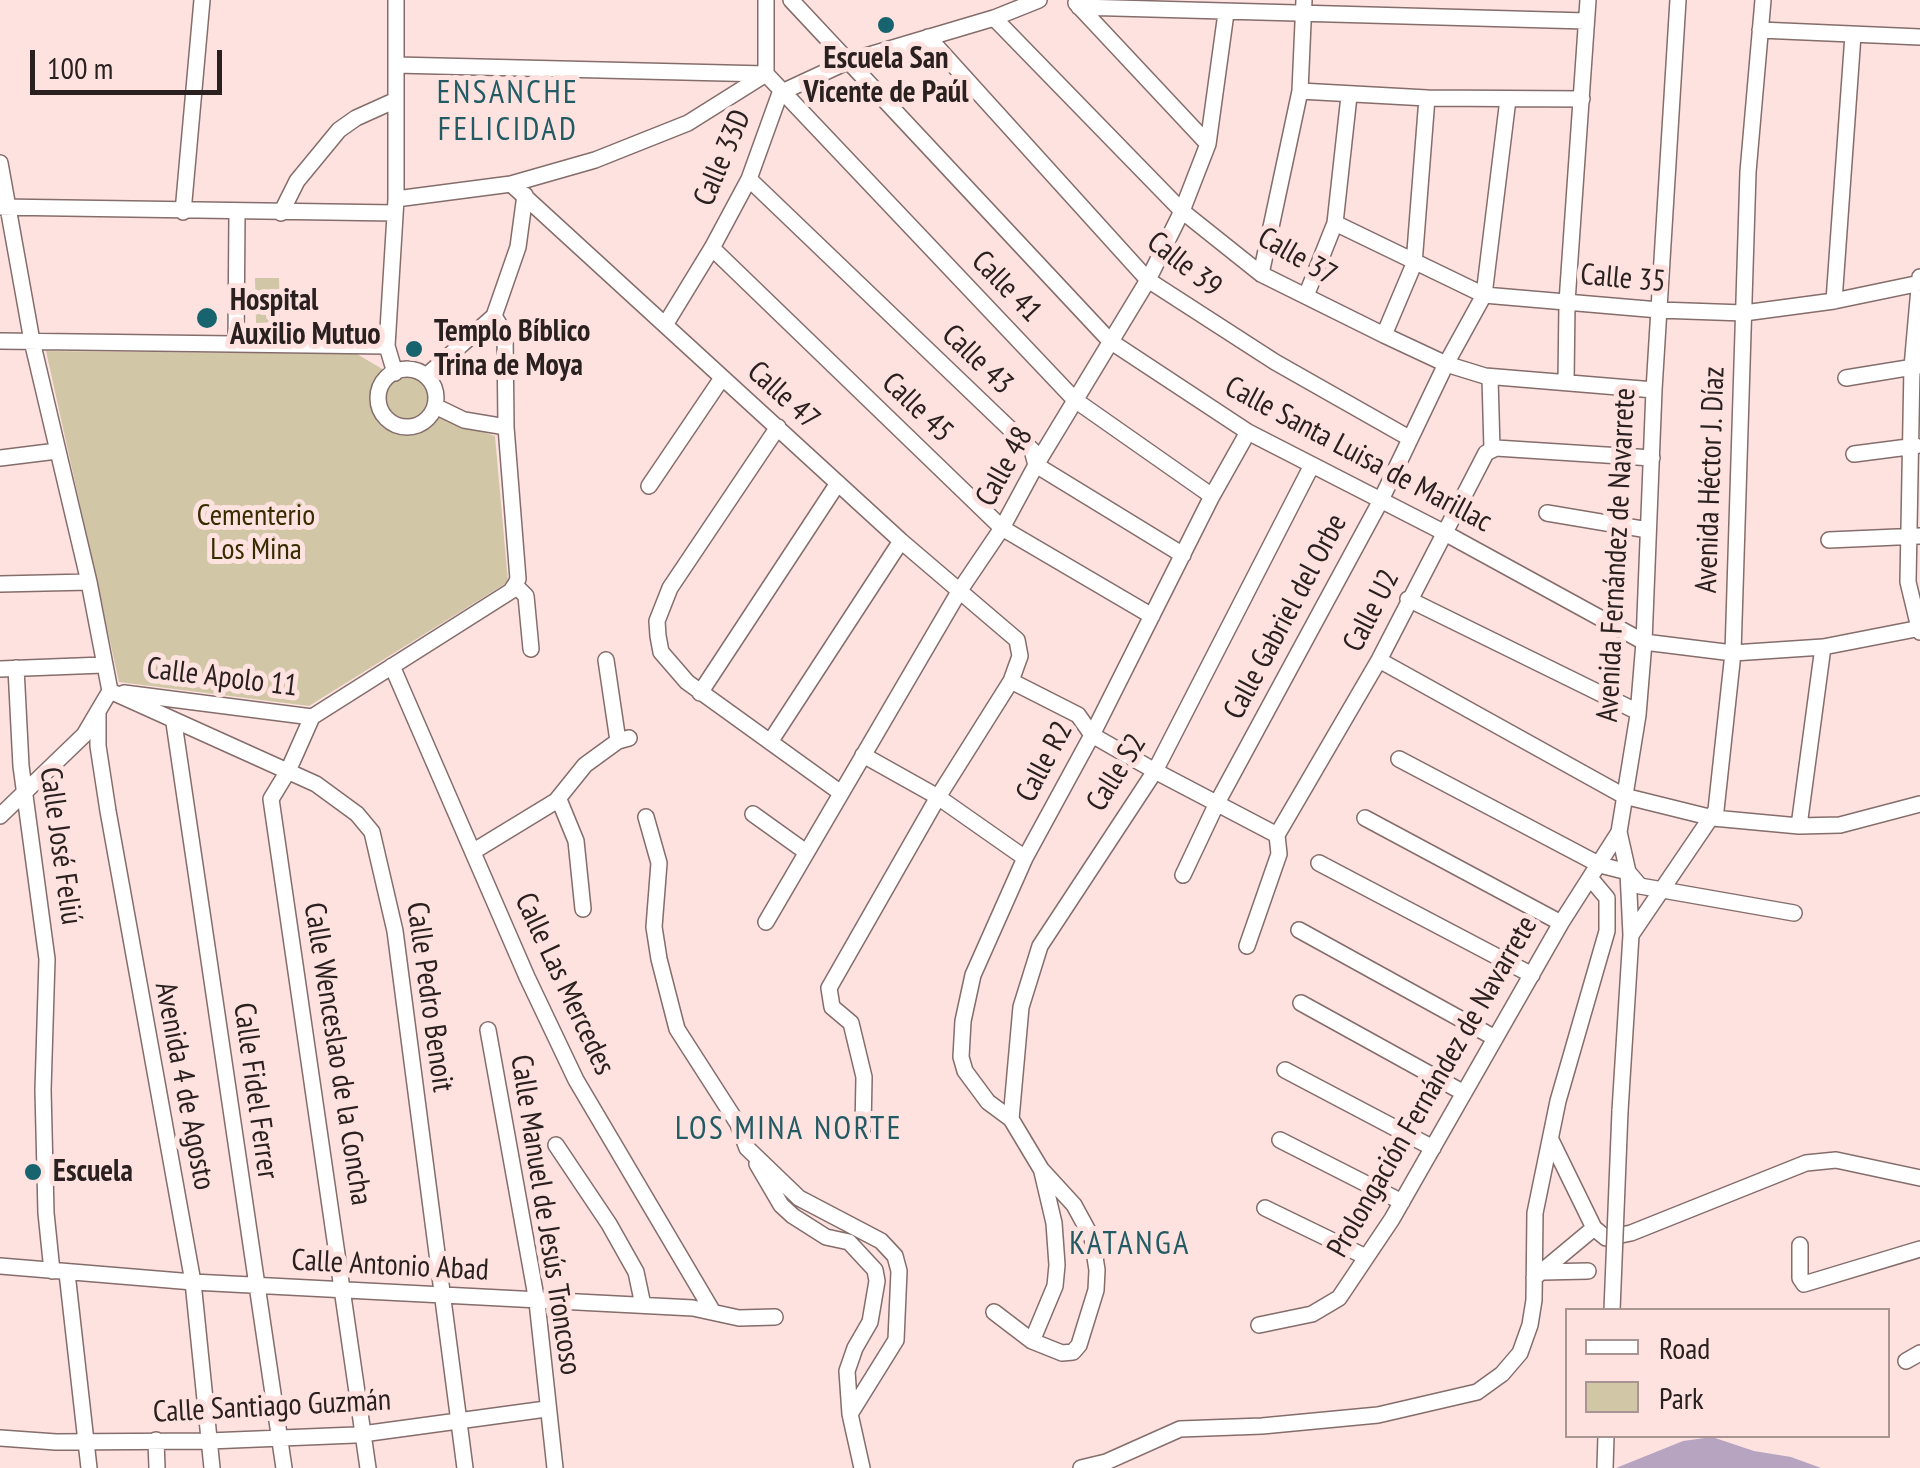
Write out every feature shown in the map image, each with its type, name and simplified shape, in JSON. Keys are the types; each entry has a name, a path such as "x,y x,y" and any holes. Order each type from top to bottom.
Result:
{"street":[{"path":"184,212 202,0"},
{"path":"395,372 387,346 396,206 396,0"},
{"path":"766,0 766,74"},
{"name":"Calle Santa Luisa de Marillac","path":"791,0 1110,340 1248,432 1443,532 1644,642 1733,653 1823,647 1920,629"},
{"name":"Calle 33D","path":"664,325 749,179 780,92 849,61 994,18 1039,0"},
{"path":"1566,382 1567,302 1588,0"},
{"name":"Avenida Fernández de Navarrete","path":"1612,1308 1631,935 1628,872 1619,832 1638,712 1644,642 1658,310 1678,0"},
{"name":"Avenida Héctor J. Díaz","path":"1631,935 1712,818 1733,653 1748,172 1763,0"},
{"path":"1077,4 1226,13 1304,8 1586,21"},
{"path":"1077,4 1208,144"},
{"path":"1261,274 1300,91 1304,8"},
{"name":"Calle 48","path":"766,922 960,590 1002,528 1148,280 1182,211 1208,144 1226,13"},
{"name":"Calle 37","path":"994,18 1182,211 1261,274 1446,364 1490,378 1654,390"},
{"path":"1760,30 1920,37"},
{"path":"1834,301 1852,35"},
{"name":"Calle 39","path":"928,37 1148,280 1275,362 1409,438"},
{"path":"396,66 766,74"},
{"path":"4,207 281,212 396,206 511,184 595,160 688,123 766,74"},
{"name":"Calle 41","path":"766,74 1075,400 1212,496"},
{"path":"1300,91 1349,96 1582,99"},
{"path":"1306,296 1335,223 1349,96"},
{"path":"1384,335 1414,264 1427,98"},
{"name":"Calle Gabriel del Orbe","path":"1184,874 1484,295 1508,99"},
{"path":"281,212 297,181 339,130 396,100"},
{"path":"0,163 4,207 110,692"},
{"name":"Calle 43","path":"749,179 1032,450 1036,465 1182,555"},
{"name":"Calle 47","path":"511,184 901,541 1017,640 1011,681"},
{"path":"426,376 494,316 518,247 525,195"},
{"path":"236,343 237,212"},
{"name":"Calle 35","path":"1335,223 1484,295 1744,313 1834,301 1920,283"},
{"name":"Calle 45","path":"712,248 1002,528 1152,616"},
{"path":"1920,273 1914,537 1908,582 1920,629"},
{"path":"494,316 505,334 506,427 516,585 526,596 531,649"},
{"path":"0,341 387,346"},
{"path":"1846,378 1916,367"},
{"path":"416,371 426,376 435,390 431,415 416,426 397,425 382,413 379,395 387,378 395,372 416,371"},
{"path":"649,486 722,378"},
{"path":"1490,378 1492,449 1652,458"},
{"path":"435,406 464,420 506,427"},
{"path":"778,427 670,588 658,621 662,652 672,668 700,693 841,793"},
{"name":"Calle R2","path":"1041,1168 1011,1119 988,1102 965,1072 962,1036 973,974 1024,858 1248,432"},
{"path":"1854,454 1915,446"},
{"name":"Calle U2","path":"1247,946 1280,854 1277,834 1379,660 1443,532 1486,453 1492,449"},
{"path":"0,458 58,451"},
{"name":"Calle S2","path":"1011,1119 1021,1007 1040,946 1155,772 1311,467"},
{"path":"700,693 838,484"},
{"path":"1547,513 1648,530"},
{"path":"1829,540 1914,537"},
{"path":"770,742 901,541"},
{"path":"0,584 89,582"},
{"name":"Calle Apolo 11","path":"0,816 84,735 110,692 312,717 516,585"},
{"path":"1408,599 1638,712"},
{"path":"1800,826 1823,647"},
{"path":"474,851 556,800 585,765 623,739 606,660"},
{"path":"1379,660 1624,796 1712,818 1800,826 1840,825 1920,804"},
{"path":"8,668 102,666"},
{"name":"Calle Las Mercedes","path":"392,666 576,1080 713,1312"},
{"name":"Calle José Feliú","path":"8,668 47,958 43,1090 46,1213 59,1272 89,1468"},
{"path":"864,1130 864,1077 851,1023 832,1008 828,988 938,797 1011,681 1078,715 1092,735 1155,772 1277,834"},
{"name":"Calle Pedro Benoit","path":"110,692 316,784 357,814 372,832 395,930 465,1468"},
{"name":"Avenida 4 de Agosto","path":"98,714 98,746 108,811 193,1282 212,1468"},
{"name":"Calle Wenceslao de la Concha","path":"312,717 271,799 368,1468"},
{"name":"Calle Fidel Ferrer","path":"174,722 284,1468"},
{"path":"863,755 938,797 1024,858"},
{"path":"1399,760 1595,872 1628,872 1640,886 1794,913"},
{"path":"556,800 568,813 576,840 583,909"},
{"path":"753,814 806,852"},
{"path":"646,817 659,863 656,944 677,1029 738,1124 747,1148 781,1205 826,1237 849,1242 876,1270 870,1322 847,1371 850,1414 862,1468"},
{"path":"1365,818 1561,923"},
{"name":"Prolongación Fernández de Navarrete","path":"1258,1324 1296,1319 1326,1308 1339,1298 1402,1202 1561,923 1619,832"},
{"path":"1319,864 1532,975"},
{"path":"1081,1468 1106,1462 1180,1429 1378,1415 1477,1392 1502,1374 1520,1353 1530,1325 1539,1275 1535,1213 1558,1101 1607,931 1607,898 1595,872"},
{"path":"1299,930 1495,1038"},
{"path":"1301,1003 1464,1092"},
{"name":"Calle Manuel de Jesús Troncoso","path":"488,1030 537,1302 554,1468"},
{"path":"1285,1070 1432,1148"},
{"path":"1280,1140 1402,1202"},
{"path":"1551,1140 1594,1228 1606,1238 1620,1238 1806,1163 1836,1160 1920,1178"},
{"path":"556,1145 636,1272 644,1306"},
{"path":"747,1148 799,1198 881,1240 895,1256 900,1271 896,1340 850,1414"},
{"path":"1032,1341 1054,1286 1057,1265 1054,1223 1041,1168"},
{"path":"994,1312 1032,1341 1062,1353 1073,1352 1079,1346 1096,1290 1096,1255 1092,1238 1074,1205 1041,1168"},
{"path":"1266,1208 1366,1257"},
{"path":"1539,1275 1594,1228"},
{"path":"1800,1245 1800,1278 1804,1284 1920,1249"},
{"name":"Calle Antonio Abad","path":"0,1266 256,1286 644,1306 739,1318 775,1317"},
{"path":"1539,1275 1588,1271"},
{"name":"Calle Santiago Guzmán","path":"0,1438 278,1439 362,1434 546,1409"},
{"path":"1604,1468 1606,1438"},
{"path":"156,1440 157,1468"}],"green space":[{"path":"255,278 279,278 280,322 256,323"},
{"name":"Cementerio Los Mina","path":"46,351 357,354 384,370 374,383 370,400 373,415 381,425 409,434 440,417 495,436 508,582 309,706 119,682"},
{"path":"408,374 425,382 433,399 425,416 408,424 391,416 383,399 391,382"}],"shaded area":[{"path":"1715,1438 1821,1468 1616,1468 1683,1441"}],"place":[{"name":"Escuela San Vicente de Paúl","path":"886,25"},
{"name":"Hospital Auxilio Mutuo","path":"207,318"},
{"name":"Templo Bíblico Trina de Moya","path":"414,349"},
{"name":"Escuela","path":"33,1172"}],"district":[{"name":"ENSANCHE FELICIDAD","path":"508,112"},
{"name":"LOS MINA NORTE","path":"789,1130"},
{"name":"KATANGA","path":"1130,1245"}]}
